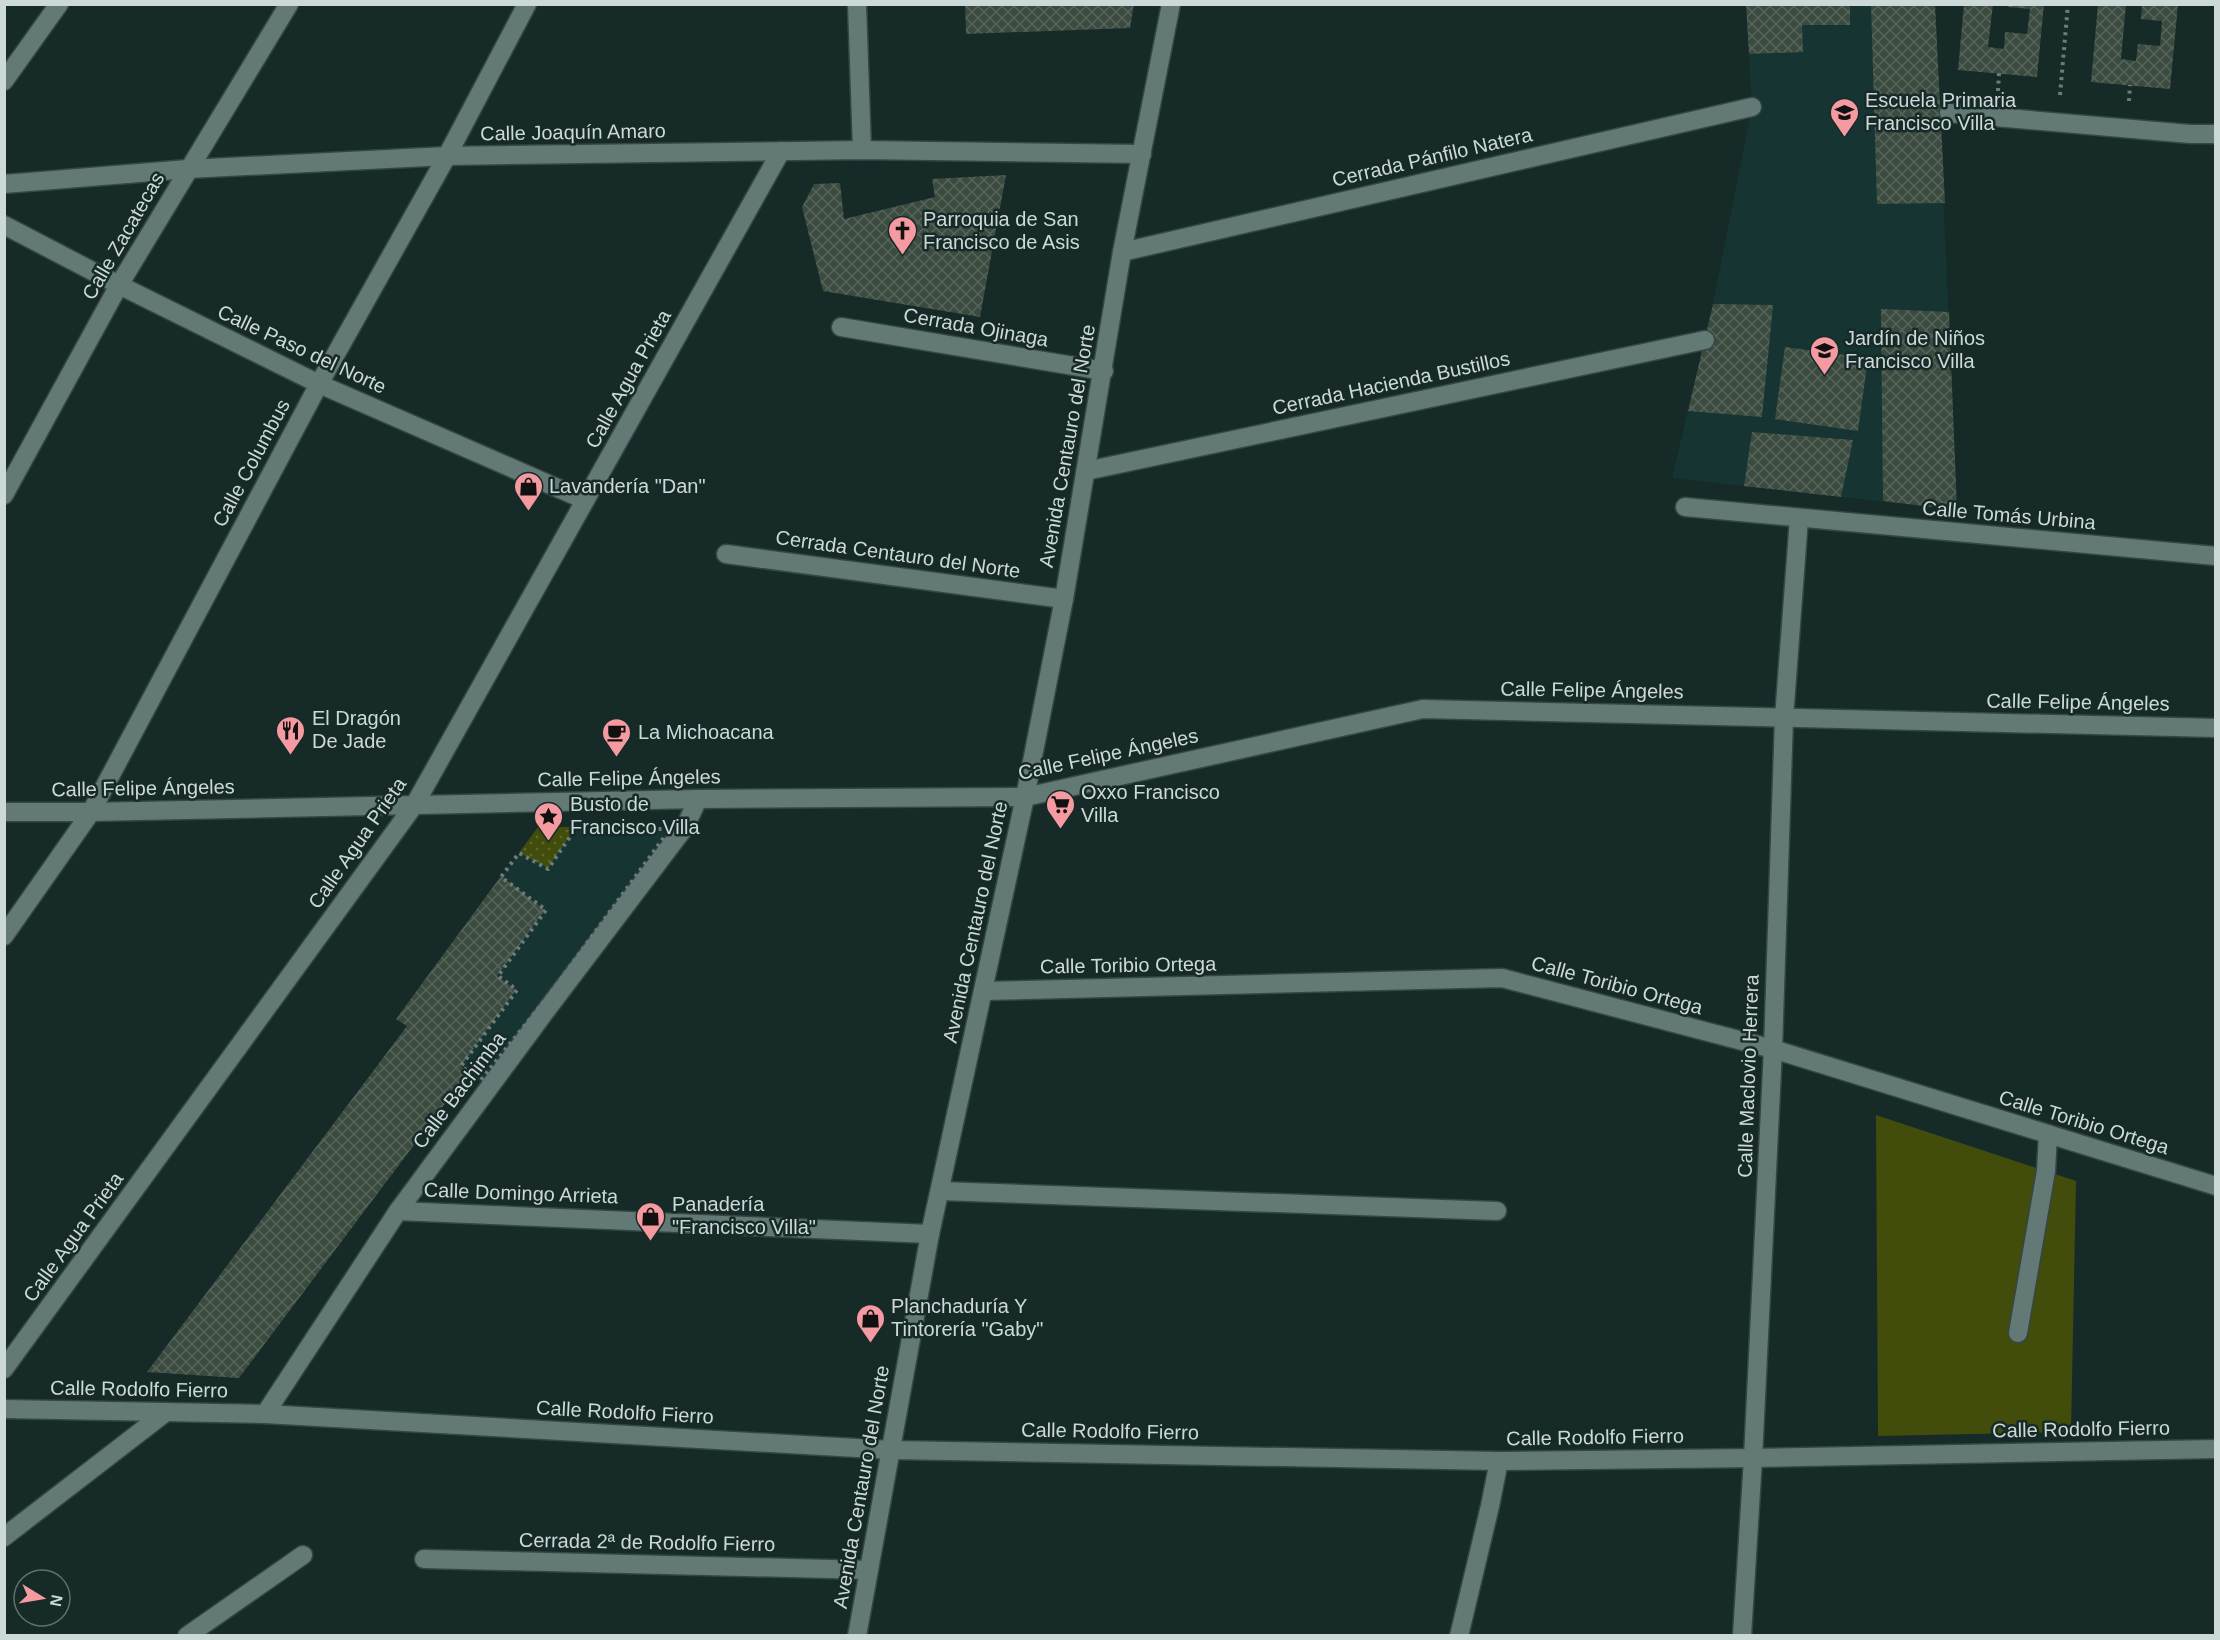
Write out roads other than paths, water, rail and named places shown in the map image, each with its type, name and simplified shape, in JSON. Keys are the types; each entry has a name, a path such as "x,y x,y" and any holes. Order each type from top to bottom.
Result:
{"street":[{"path":"4,81 59,4"},
{"name":"Calle Zacatecas","path":"4,495 119,285 289,4"},
{"name":"Calle Columbus","path":"4,936 91,812 319,384 447,156 527,4"},
{"path":"857,4 862,150"},
{"name":"Avenida Centauro del Norte","path":"857,1635 930,1234 984,991 1064,599 1104,371 1122,252 1171,4"},
{"name":"Cerrada Pánfilo Natera","path":"1122,252 1752,107"},
{"path":"1949,113 2190,134 2216,134"},
{"name":"Calle Joaquín Amaro","path":"4,184 188,169 447,156 862,150 1142,154"},
{"name":"Calle Agua Prieta","path":"4,1369 415,804 781,151"},
{"name":"Calle Paso del Norte","path":"4,225 319,384 585,500"},
{"name":"Cerrada Ojinaga","path":"841,327 1104,371"},
{"name":"Cerrada Hacienda Bustillos","path":"1086,471 1705,340"},
{"name":"Calle Tomás Urbina","path":"1685,507 2216,556"},
{"name":"Calle Maclovio Herrera","path":"1742,1635 1773,1048 1784,718 1799,518"},
{"name":"Cerrada Centauro del Norte","path":"726,554 1064,599"},
{"name":"Calle Felipe Ángeles","path":"4,812 698,799 1025,796 1423,709 2216,728"},
{"name":"Calle Bachimba","path":"265,1414 398,1211 685,827 698,799"},
{"name":"Calle Toribio Ortega","path":"984,991 1502,978 1773,1048 2216,1186"},
{"path":"2019,1333 2046,1171 2048,1134"},
{"path":"940,1191 1497,1211"},
{"name":"Calle Domingo Arrieta","path":"398,1211 930,1234"},
{"name":"Calle Rodolfo Fierro","path":"4,1409 265,1414 891,1450 1498,1461 2216,1449"},
{"path":"4,1537 166,1412"},
{"path":"1459,1635 1490,1506 1498,1461"},
{"path":"187,1635 303,1555"},
{"name":"Cerrada 2ª de Rodolfo Fierro","path":"424,1559 869,1570"}],"place":[{"name":"Escuela Primaria Francisco Villa","path":"1844,138"},
{"name":"Parroquia de San Francisco de Asis","path":"902,256"},
{"name":"Jardín de Niños Francisco Villa","path":"1824,376"},
{"name":"Lavandería \"Dan\"","path":"528,512"},
{"name":"El Dragón De Jade","path":"291,756"},
{"name":"La Michoacana","path":"617,758"},
{"name":"Oxxo Francisco Villa","path":"1060,830"},
{"name":"Busto de Francisco Villa","path":"549,842"},
{"name":"Panadería \"Francisco Villa\"","path":"651,1242"},
{"name":"Planchaduría Y Tintorería \"Gaby\"","path":"870,1344"}]}
